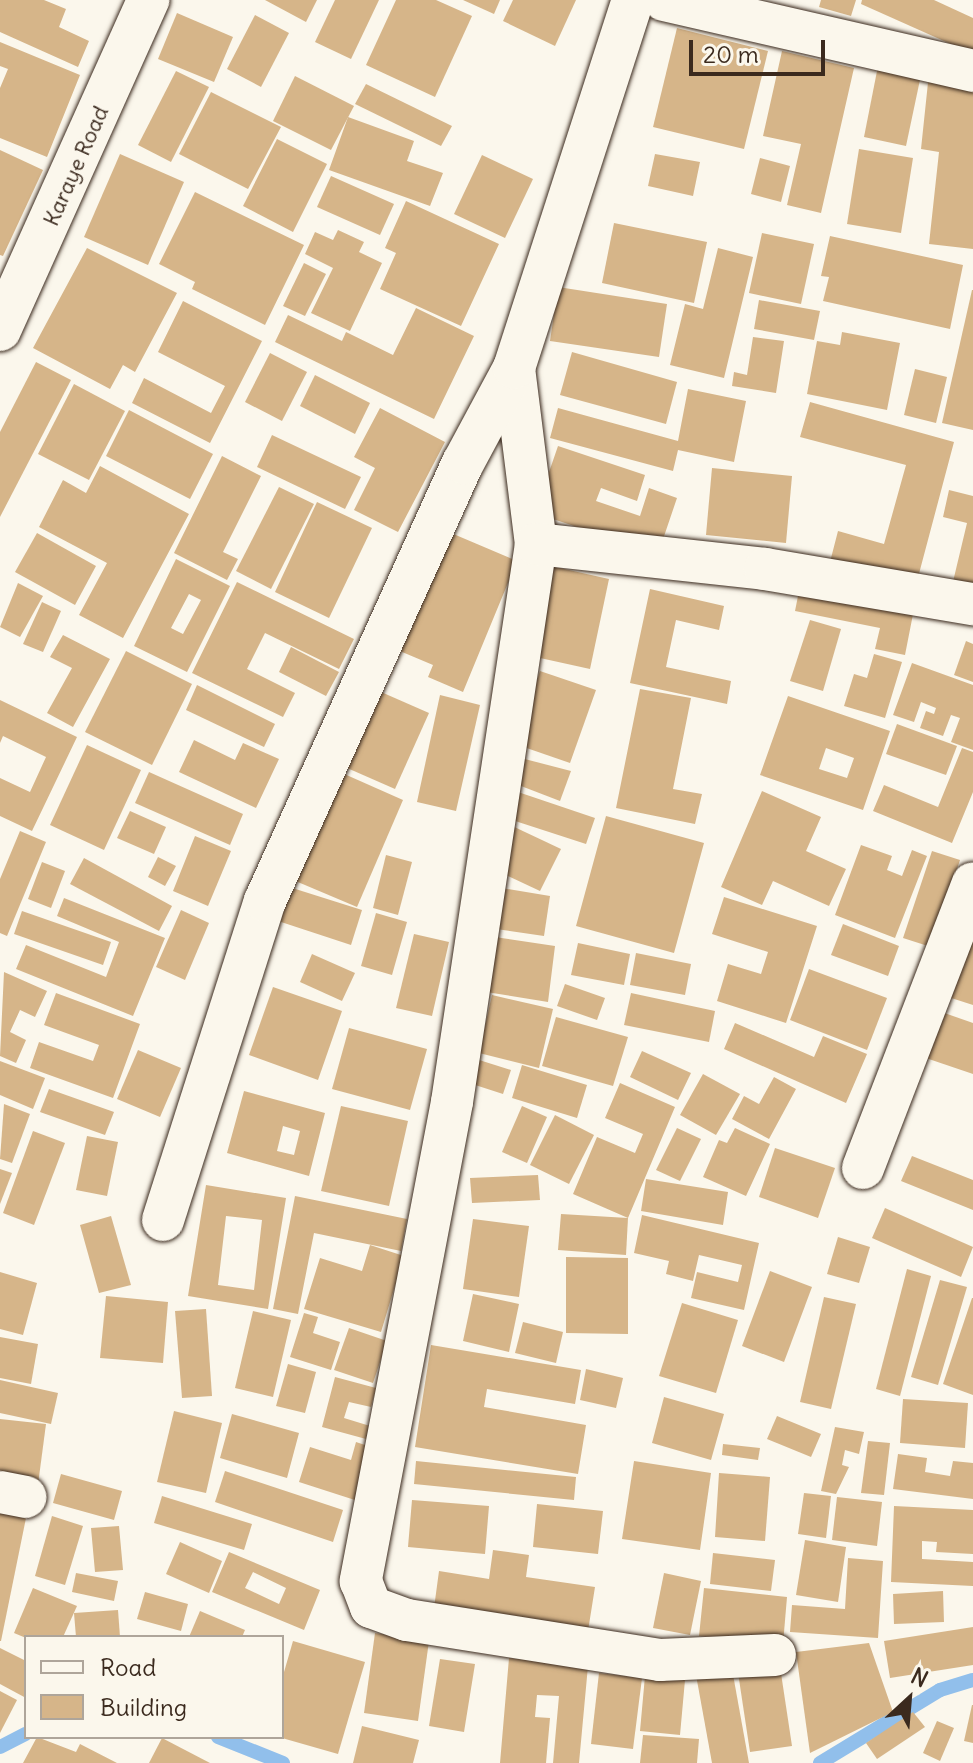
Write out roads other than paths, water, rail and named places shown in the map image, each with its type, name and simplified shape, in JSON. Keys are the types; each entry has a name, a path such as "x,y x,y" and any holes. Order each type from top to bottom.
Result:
{"street":[{"name":"Karaye Road","path":"0,330 148,0"},
{"path":"163,1220 265,901 463,463 514,368 633,0"},
{"path":"664,0 973,71"},
{"path":"514,368 536,544 452,1102 361,1581 371,1607 407,1620 660,1660 775,1655"},
{"path":"536,544 765,569 973,604"},
{"path":"863,1168 973,883"}],"waterway":[{"path":"820,1763 940,1690 973,1680"},
{"path":"0,1747 24,1735"},
{"path":"223,1739 283,1763"}]}
